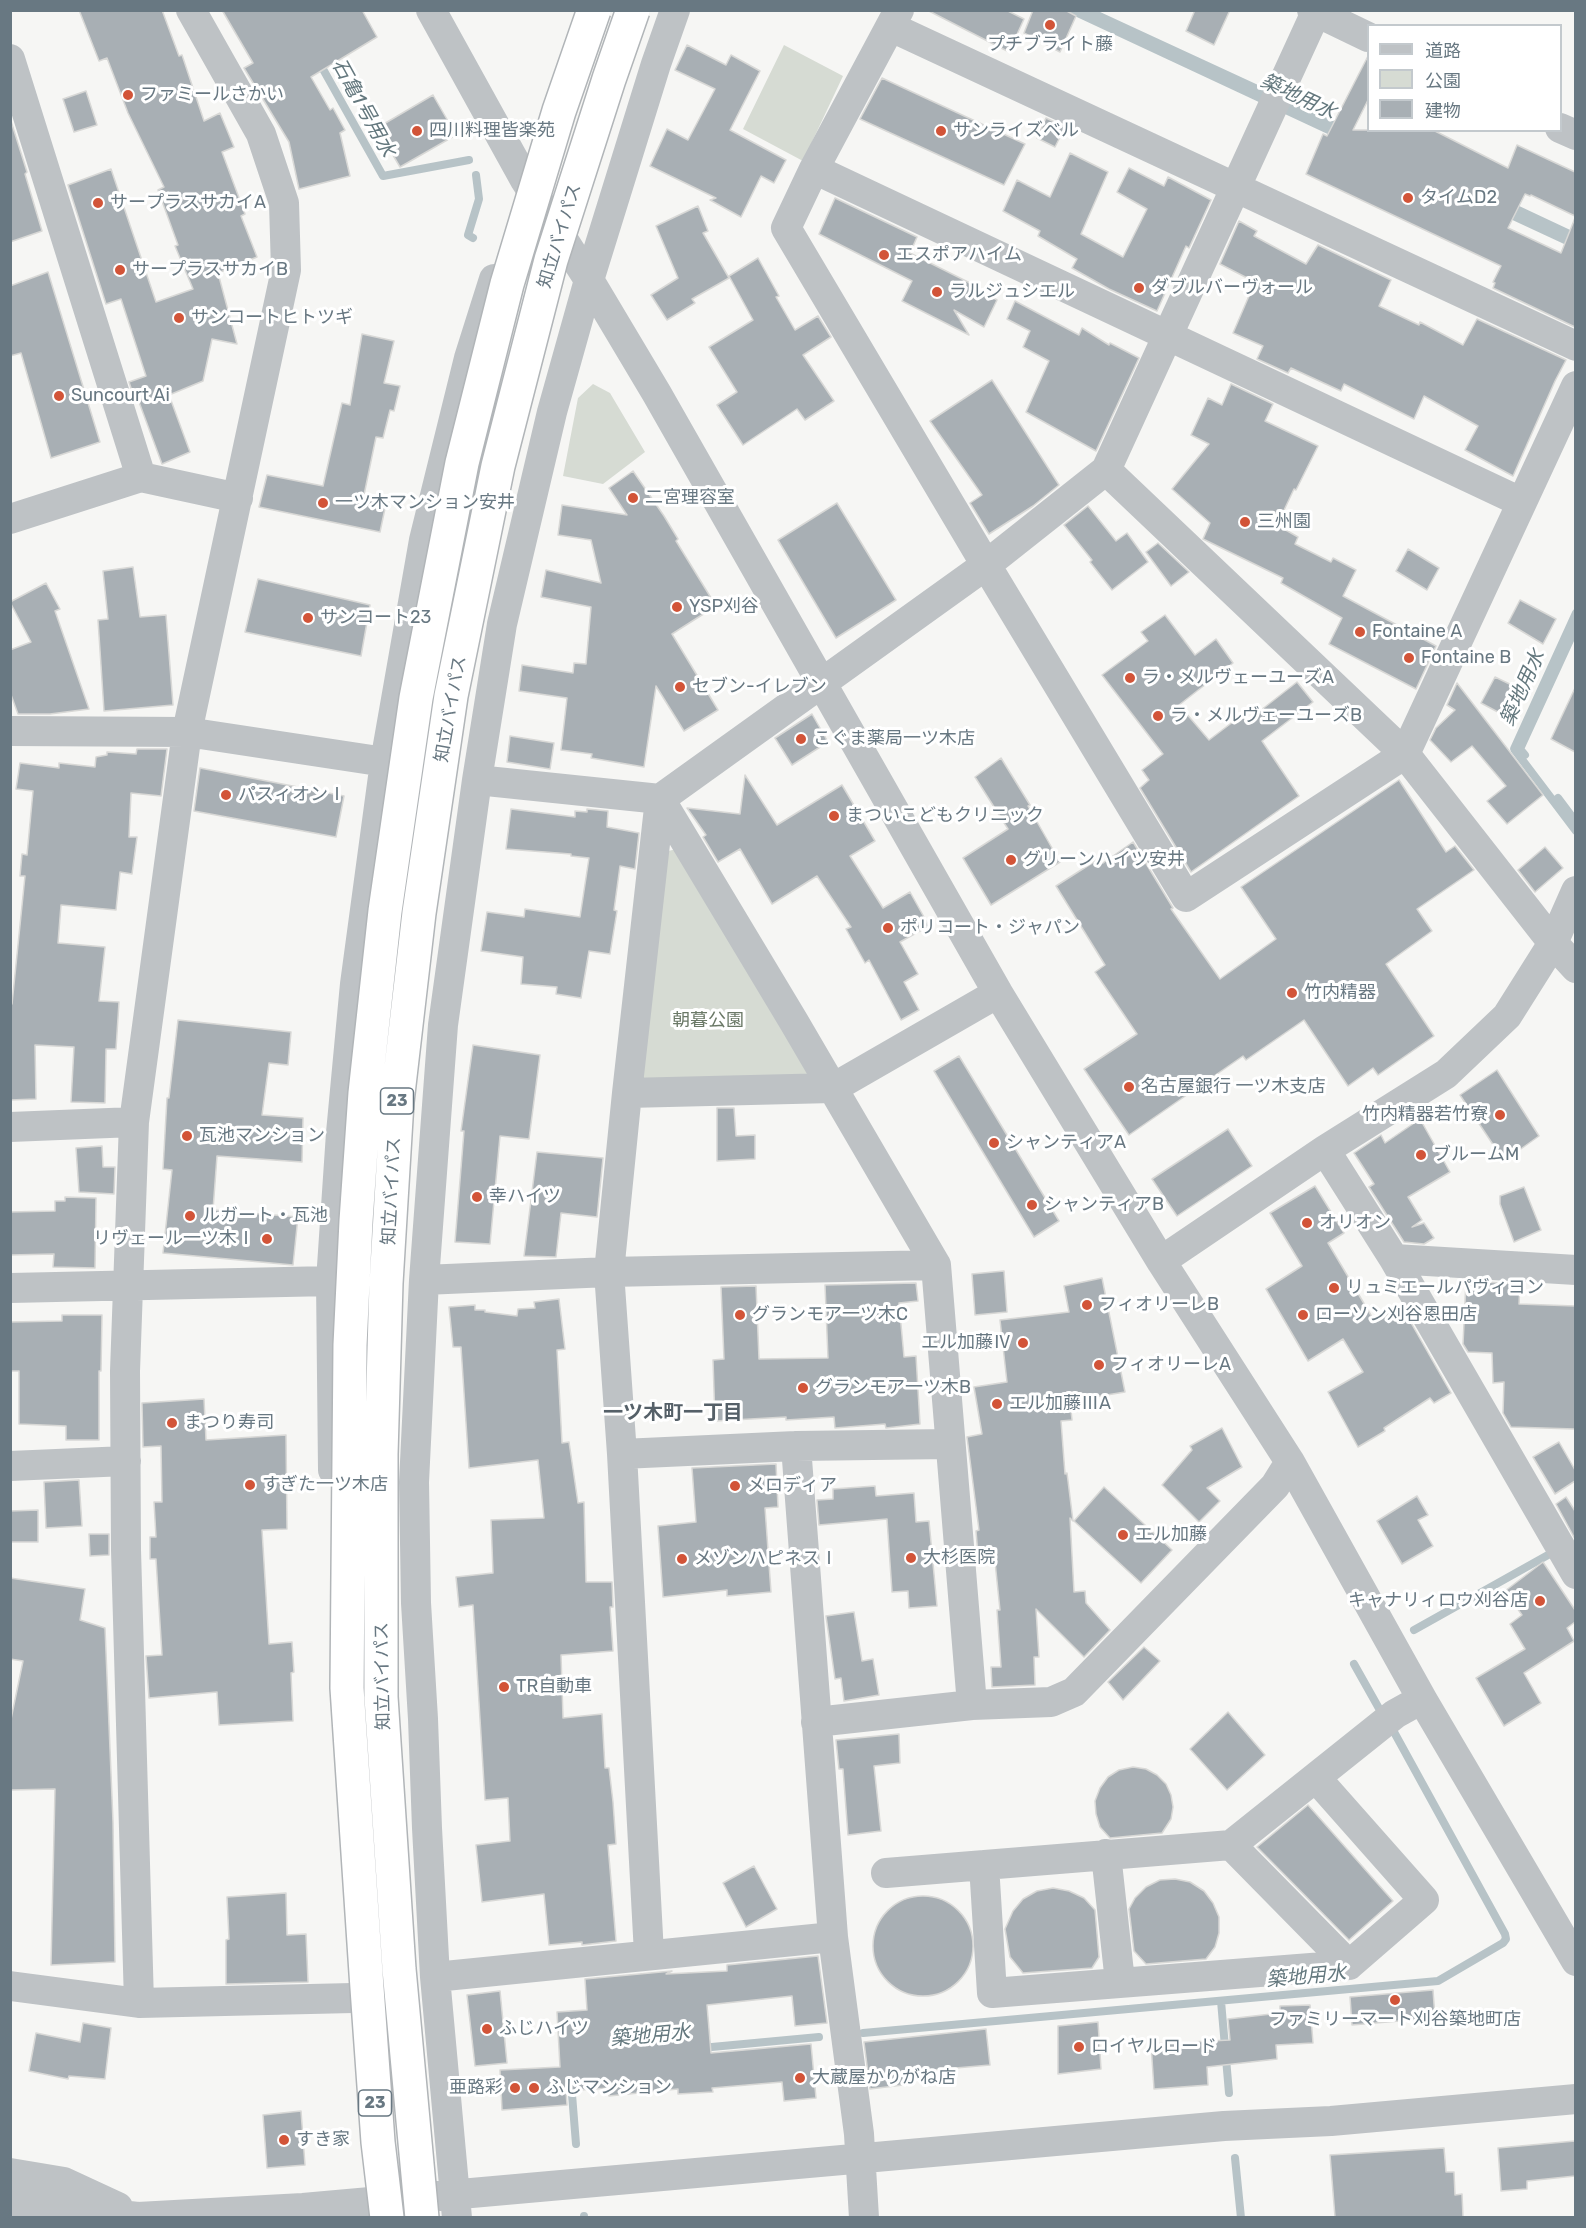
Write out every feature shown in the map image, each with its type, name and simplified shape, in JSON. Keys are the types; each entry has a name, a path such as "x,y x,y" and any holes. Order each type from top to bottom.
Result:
{"highway":[{"name":"知立バイパス","path":"380,2212 378,2142 347,1688 350,1345 365,1093 385,911 416,698 462,463 510,274 559,111 594,10"},
{"name":"知立バイパス","path":"422,2217 399,1969 381,1697 381,1455 386,1283 397,1102 418,913 451,696 498,466 551,260 633,10"}],"street":[{"path":"139,2003 126,1550 125,1371 134,1122 187,732 286,270 284,203 261,134 191,10"},
{"path":"432,10 525,180 589,280 657,394 998,993 1161,1261 1290,1462 1422,1699 1575,1961"},
{"path":"380,2212 368,2146 353,1998 335,1708 331,1281 341,1133 355,984 385,762 424,540 469,358 558,69 579,10"},
{"path":"456,2206 435,1977 416,1603 414,1482 424,1280 443,1025 477,780 502,624 552,412 589,280 675,10"},
{"path":"477,780 660,799 986,565 1106,470 1276,102 1315,11 1367,37"},
{"path":"1575,346 1236,187 895,19 813,169 786,228 1186,897 1405,754 1575,386"},
{"path":"10,58 141,477"},
{"path":"813,169 1521,502"},
{"path":"1106,470 1405,754 1575,968"},
{"path":"10,519 141,477 238,498"},
{"path":"10,732 187,732 385,762"},
{"path":"660,799 936,1265 972,1705"},
{"path":"648,1954 622,1454 609,1272 660,799"},
{"path":"1161,1261 1325,1150 1446,1074 1507,1016 1553,943 1575,891"},
{"path":"627,1093 833,1088 998,993"},
{"path":"10,1127 134,1122"},
{"path":"1325,1150 1394,1259 1573,1565"},
{"path":"1394,1259 1575,1270"},
{"path":"424,1280 609,1272 936,1265"},
{"path":"10,1288 331,1281"},
{"path":"622,1454 796,1446 949,1444"},
{"path":"796,1446 833,1936 859,2134 864,2217"},
{"path":"10,1466 126,1461"},
{"path":"816,1722 972,1705 1051,1702 1074,1692 1275,1486 1290,1462"},
{"path":"886,1873 1231,1845 1395,1714 1422,1699"},
{"path":"984,1865 993,1993 1349,1965 1424,1900 1316,1778"},
{"path":"1231,1845 1349,1965"},
{"path":"1106,1854 1120,1982"},
{"path":"435,1977 833,1936"},
{"path":"10,1986 139,2003 353,1998"},
{"path":"10,2203 137,2217 303,2208 380,2212 456,2206 860,2158 1224,2126 1332,2121 1575,2099"},
{"path":"10,2172 64,2182 137,2217"}],"green space":[{"path":"784,45 843,76 803,161 743,129"},
{"path":"593,384 610,393 645,452 603,484 563,476 578,398"},
{"name":"朝暮公園","path":"676,849 809,1072 800,1081 641,1082 665,852"}],"building":[{"path":"79,10 162,10 179,56 182,55 204,121 220,113 234,147 222,152 245,214 241,216 257,257 218,273 237,344 212,339 203,381 169,395 190,452 162,464 139,402 136,403 129,382 146,376 121,299 106,304 68,185 111,169 156,302 193,289 175,246 178,245 158,190 164,187 128,113 107,58 99,61"},
{"path":"222,10 362,10 377,37 311,77 330,110 333,108 345,130 340,133 350,176 299,189 289,142 244,68 253,63"},
{"path":"927,10 1006,10 1024,19 1009,52"},
{"name":"プチブライト藤","path":"1033,10 1065,10 1076,16 1060,52 1024,33"},
{"path":"1195,10 1230,10 1214,45 1186,31"},
{"path":"687,45 726,65 731,55 760,71 730,130 786,160 774,183 761,176 741,217 710,200 716,198 650,166 667,129 688,140 715,89 675,70"},
{"path":"1367,58 1367,102 1353,130 1437,132 1508,168 1517,145 1575,172 1575,216 1525,194 1508,228 1561,253 1575,218 1575,327 1493,288 1495,283 1493,282 1501,266 1306,174 1323,134 1327,136"},
{"name":"サンライズベル","path":"882,78 1025,144 1004,185 860,119"},
{"path":"86,91 97,125 74,132 63,99"},
{"path":"433,95 456,135 400,167 377,128"},
{"path":"10,118 42,231 10,242"},
{"path":"1046,118 1065,127 1055,147 1037,138"},
{"path":"1070,153 1108,172 1081,234 1123,257 1147,209 1117,192 1129,168 1164,186 1168,177 1211,200 1189,248 1186,246 1157,311 1109,289 1072,268 1077,259 1038,236 1040,231 1003,211 1017,180 1050,197"},
{"path":"835,198 917,237 910,253 972,284 997,300 984,327 954,310 969,335 902,301 912,281 819,234"},
{"path":"698,206 708,231 703,233 729,278 692,299 695,303 667,320 651,295 678,278 656,226"},
{"path":"1239,221 1257,231 1254,236 1306,264 1318,245 1391,280 1379,306 1419,325 1420,322 1463,345 1477,319 1566,360 1513,476 1465,450 1478,426 1424,396 1414,419 1344,384 1341,391 1291,368 1288,373 1257,359 1263,346 1233,333 1255,282 1220,264"},
{"path":"758,258 779,296 776,297 795,330 818,316 831,337 803,355 834,401 805,420 797,409 743,445 717,405 737,392 709,347 753,320 729,276"},
{"name":"Suncourt Ai","path":"48,272 100,442 51,458 21,353 10,356 10,286"},
{"path":"1015,301 1079,335 1082,328 1109,345 1110,343 1139,358 1096,451 1026,412 1049,361 1023,347 1030,331 1007,319"},
{"path":"362,334 394,341 384,383 400,386 394,411 390,410 383,438 376,437 364,495 387,499 380,532 259,507 267,475 323,486 342,403 350,405"},
{"path":"992,380 1059,485 1033,506 989,534 970,503 982,495 930,421"},
{"path":"1231,384 1273,404 1265,421 1318,446 1277,525 1298,537 1295,544 1331,562 1333,558 1356,570 1343,596 1436,646 1416,689 1329,644 1342,618 1281,583 1283,578 1203,539 1210,523 1172,489 1209,444 1191,435 1208,398 1222,405"},
{"path":"633,471 664,516 678,539 676,541 716,606 672,634 718,710 684,731 656,686 644,767 591,758 592,754 561,750 567,698 519,691 522,665 573,673 574,663 586,664 591,607 541,597 546,570 601,583 591,540 558,535 562,505 627,515 609,488"},
{"path":"837,503 896,600 836,638 778,540"},
{"path":"1088,506 1116,541 1127,533 1148,562 1112,590 1064,525"},
{"path":"1158,543 1189,572 1171,586 1146,552"},
{"path":"1408,549 1439,568 1427,590 1396,571"},
{"path":"133,567 140,617 166,615 173,705 104,711 98,620 108,619 103,571"},
{"name":"サンコート23","path":"258,579 370,605 361,656 245,632"},
{"path":"46,583 60,609 55,611 89,709 50,714 18,714 10,692 10,650 31,642 10,602"},
{"path":"1520,600 1556,619 1543,644 1508,623"},
{"path":"1165,615 1195,655 1216,639 1233,663 1179,705 1209,740 1242,715 1247,721 1297,682 1313,702 1262,741 1299,796 1191,872 1140,788 1149,780 1142,770 1163,754 1102,675 1148,641 1141,632"},
{"path":"1495,677 1522,690 1509,718 1481,703"},
{"path":"1457,683 1543,795 1507,824 1487,801 1506,786 1472,746 1451,762 1430,740 1436,728 1455,710 1447,705"},
{"path":"1575,688 1575,752 1551,739"},
{"name":"こぐま薬局一ツ木店","path":"812,714 828,742 792,765 775,738"},
{"path":"510,736 554,743 550,769 507,762"},
{"path":"137,749 167,749 161,796 131,793 129,837 137,837 132,874 120,872 116,910 61,905 58,943 105,947 99,1001 119,1002 116,1049 106,1049 105,1103 71,1102 74,1047 35,1045 36,1099 10,1100 10,1004 12,1004 25,876 20,876 22,854 27,855 33,791 16,789 20,763 59,768 59,763 95,767 96,757 107,755 107,752 136,754"},
{"name":"グリーンハイツ安井","path":"1001,758 1030,805 1028,806 1060,862 991,905 963,858 1008,829 975,777"},
{"path":"200,768 344,796 336,837 194,811"},
{"path":"745,775 777,825 842,785 875,841 850,856 883,908 910,892 929,926 900,942 918,974 904,982 919,1010 901,1020 869,960 865,963 846,929 851,927 817,876 772,904 740,849 718,862 703,837 706,835 687,808 740,814"},
{"path":"1399,780 1446,852 1455,846 1474,870 1417,909 1432,931 1386,964 1434,1036 1378,1075 1373,1068 1348,1086 1304,1020 1246,1060 1243,1056 1129,1135 1084,1069 1137,1034 1095,972 1105,965 1056,886 1100,858 1103,863 1133,842 1173,908 1171,909 1220,979 1276,939 1241,887"},
{"path":"511,809 575,817 575,811 587,812 587,809 608,811 607,827 639,833 635,869 620,866 614,910 617,911 610,954 589,951 581,998 556,994 557,987 521,984 523,957 481,951 487,912 524,917 525,909 580,917 589,858 571,856 571,854 506,849"},
{"path":"1545,847 1563,868 1535,892 1518,870"},
{"path":"178,1020 291,1032 288,1065 269,1063 262,1115 303,1118 302,1162 217,1156 213,1210 298,1217 293,1265 163,1253 172,1170 163,1169 167,1098 169,1098"},
{"path":"473,1045 540,1055 529,1139 500,1136 490,1244 455,1242 464,1131 461,1131"},
{"path":"959,1056 1059,1221 1034,1237 934,1071"},
{"name":"竹内精器若竹寮","path":"1497,1070 1539,1136 1504,1161 1460,1095"},
{"path":"717,1108 734,1108 736,1136 755,1135 755,1159 717,1161"},
{"path":"1420,1119 1450,1172 1408,1197 1422,1220 1412,1227 1424,1223 1434,1238 1424,1244 1404,1242 1369,1187 1374,1184 1354,1153 1381,1135 1385,1143"},
{"path":"1228,1129 1252,1166 1177,1216 1152,1179"},
{"path":"102,1146 103,1167 115,1167 114,1194 79,1192 76,1148"},
{"path":"537,1152 603,1158 597,1217 561,1213 556,1257 524,1256"},
{"path":"1315,1186 1344,1233 1328,1243 1375,1322 1402,1307 1451,1393 1434,1403 1430,1398 1384,1428 1385,1431 1358,1447 1328,1392 1363,1372 1343,1339 1308,1361 1266,1289 1302,1266 1270,1213"},
{"path":"1524,1187 1541,1230 1514,1242 1500,1204 1500,1196"},
{"path":"65,1197 96,1198 95,1268 53,1267 54,1254 10,1255 10,1212 55,1211 55,1201 65,1201"},
{"path":"1004,1271 1007,1312 975,1315 972,1274"},
{"path":"1102,1278 1125,1392 1070,1401 1072,1420 1061,1421 1065,1474 1067,1473 1073,1521 1070,1518 1074,1592 1085,1591 1086,1603 1110,1630 1084,1657 1036,1609 1039,1657 1034,1657 1035,1685 992,1687 991,1667 1001,1667 997,1610 1000,1610 994,1552 978,1555 976,1531 979,1530 967,1437 982,1434 974,1387 1007,1382 1000,1320 1069,1312 1064,1286"},
{"path":"1466,1281 1520,1284 1519,1304 1575,1306 1575,1429 1511,1427 1503,1413 1504,1382 1493,1383 1492,1353 1468,1352 1463,1344"},
{"path":"916,1283 918,1301 899,1303 904,1357 916,1356 920,1424 886,1428 885,1424 835,1428 834,1417 715,1421 713,1360 724,1359 721,1287 756,1286 759,1359 828,1358 825,1285"},
{"path":"559,1299 565,1349 557,1350 562,1443 569,1442 578,1503 584,1502 586,1582 612,1582 613,1607 610,1607 613,1651 561,1655 563,1718 602,1714 605,1768 609,1768 613,1802 616,1844 608,1845 616,1941 582,1945 582,1942 549,1945 544,1894 482,1902 476,1845 510,1841 508,1798 485,1800 473,1605 459,1607 456,1577 493,1573 491,1520 544,1518 538,1460 469,1468 461,1347 453,1347 449,1307 475,1305 475,1310 517,1316 518,1309 535,1308 534,1302"},
{"path":"62,1315 102,1315 99,1440 66,1440 66,1426 19,1424 19,1371 10,1371 10,1322 62,1321"},
{"path":"204,1399 206,1440 286,1435 287,1529 262,1530 269,1644 292,1642 293,1721 219,1725 217,1692 149,1698 146,1656 162,1655 156,1559 150,1559 150,1537 156,1537 154,1502 162,1502 161,1446 143,1447 142,1403"},
{"path":"1222,1428 1242,1467 1207,1488 1220,1501 1199,1522 1162,1485 1192,1450 1190,1446"},
{"path":"1559,1442 1575,1470 1575,1481 1555,1494 1533,1457"},
{"path":"776,1464 778,1507 765,1508 771,1592 727,1596 727,1590 663,1597 658,1526 696,1522 692,1468"},
{"path":"79,1480 82,1526 46,1528 44,1482"},
{"path":"875,1486 876,1496 914,1493 916,1522 929,1521 937,1606 909,1608 908,1591 892,1592 887,1519 819,1525 817,1500 833,1499 833,1489"},
{"name":"エル加藤","path":"1104,1487 1172,1550 1141,1583 1074,1521"},
{"path":"1417,1496 1428,1515 1418,1520 1433,1546 1402,1564 1377,1521"},
{"path":"1566,1497 1575,1511 1575,1539 1556,1504"},
{"path":"38,1510 38,1542 10,1542 10,1511"},
{"path":"89,1534 109,1534 109,1555 90,1556"},
{"path":"1543,1562 1575,1610 1575,1622 1567,1628 1574,1641 1524,1673 1541,1703 1504,1726 1476,1678 1525,1649 1510,1624 1522,1615 1505,1591"},
{"path":"10,1578 85,1589 80,1620 105,1628 113,1822 115,1962 51,1965 55,1789 10,1790 10,1724 23,1661 10,1659"},
{"path":"854,1612 862,1661 873,1659 879,1695 844,1701 841,1678 835,1679 826,1616"},
{"path":"1144,1647 1160,1661 1123,1700 1108,1682"},
{"path":"1228,1712 1265,1755 1227,1790 1190,1749"},
{"path":"899,1734 900,1763 874,1766 881,1831 848,1835 843,1769 839,1769 836,1740"},
{"path":"1133,1767 1146,1769 1166,1784 1173,1807 1171,1819 1162,1833 1110,1838 1100,1827 1095,1801 1108,1777 1119,1770"},
{"path":"1308,1805 1393,1901 1349,1940 1257,1847"},
{"path":"754,1866 777,1909 746,1927 723,1883"},
{"path":"1175,1879 1190,1882 1204,1891 1213,1903 1219,1917 1219,1933 1215,1947 1206,1959 1146,1964 1134,1951 1129,1909 1135,1898 1146,1887 1160,1880"},
{"path":"1053,1888 1069,1891 1084,1898 1095,1910 1099,1957 1092,1968 1023,1973 1010,1957 1005,1929 1013,1911 1023,1899 1037,1891"},
{"path":"286,1893 287,1935 306,1934 308,1982 226,1984 226,1940 229,1939 227,1897"},
{"path":"923,1896 942,1899 959,1910 970,1927 973,1946 970,1965 959,1982 942,1993 923,1996 904,1993 887,1982 876,1965 873,1946 876,1927 887,1910 904,1899"},
{"path":"818,1956 827,2023 795,2026 792,1996 707,2005 711,2053 811,2044 816,2098 784,2101 782,2082 712,2088 713,2092 678,2094 678,2089 609,2096 609,2088 566,2091 567,2105 502,2110 500,2070 560,2067 557,2012 587,2010 585,1979 672,1971 666,1974 727,1971 727,1965"},
{"path":"1433,1990 1435,2018 1352,2025 1350,1997"},
{"name":"ふじハイツ","path":"500,1991 507,2063 475,2066 467,1995"},
{"path":"1310,2005 1313,2043 1276,2045 1277,2059 1207,2067 1208,2085 1154,2089 1151,2044 1230,2040 1228,2019 1280,2013 1280,2006"},
{"name":"ロイヤルロード","path":"1098,2022 1101,2069 1058,2074 1058,2026"},
{"path":"83,2023 111,2028 105,2079 69,2076 68,2079 29,2071 36,2033 80,2042"},
{"path":"986,2029 990,2065 910,2072 911,2084 870,2089 864,2042"},
{"name":"すき家","path":"301,2111 305,2165 267,2168 263,2115"},
{"path":"1575,2141 1575,2176 1527,2181 1527,2189 1501,2191 1498,2148"},
{"path":"1444,2148 1446,2172 1454,2172 1455,2195 1462,2194 1463,2217 1335,2217 1330,2155"}],"waterway":[{"name":"築地用水","path":"1071,10 1268,102"},
{"path":"1086,10 1270,95"},
{"name":"石亀1号用水","path":"319,62 383,176 469,160"},
{"path":"1281,100 1341,128"},
{"name":"築地用水","path":"1279,107 1339,135"},
{"name":"石亀1号用水","path":"473,238 468,235 479,199 476,175"},
{"path":"1510,206 1576,237"},
{"name":"築地用水","path":"1505,212 1576,245"},
{"name":"築地用水","path":"1576,613 1514,749 1576,831"},
{"path":"1525,755 1520,749 1576,627"},
{"path":"1558,798 1576,822"},
{"name":"築地用水","path":"1414,1630 1548,1555"},
{"name":"築地用水","path":"1354,1664 1381,1712"},
{"name":"築地用水","path":"863,2033 1438,1981 1503,1943 1506,1939 1394,1732"},
{"path":"1221,2001 1229,2093"},
{"name":"築地用水","path":"701,2048 819,2037"},
{"name":"築地用水","path":"571,2082 576,2144"},
{"path":"1235,2158 1241,2218"}],"place":[{"name":"プチブライト藤","path":"1050,25"},
{"name":"ファミールさかい","path":"128,95"},
{"name":"四川料理皆楽苑","path":"417,131"},
{"name":"サンライズベル","path":"941,131"},
{"name":"タイムD2","path":"1408,198"},
{"name":"サープラスサカイA","path":"98,203"},
{"name":"エスポアハイム","path":"884,255"},
{"name":"サープラスサカイB","path":"120,270"},
{"name":"ダブルバーヴォール","path":"1139,288"},
{"name":"ラルジュシエル","path":"937,292"},
{"name":"サンコートヒトツギ","path":"179,318"},
{"name":"Suncourt Ai","path":"59,396"},
{"name":"二宮理容室","path":"633,498"},
{"name":"一ツ木マンション安井","path":"323,503"},
{"name":"三州園","path":"1245,522"},
{"name":"YSP刈谷","path":"677,607"},
{"name":"サンコート23","path":"308,618"},
{"name":"Fontaine A","path":"1360,632"},
{"name":"Fontaine B","path":"1409,658"},
{"name":"ラ・メルヴェーユーズA","path":"1130,678"},
{"name":"セブン-イレブン","path":"680,687"},
{"name":"ラ・メルヴェーユーズB","path":"1158,716"},
{"name":"こぐま薬局一ツ木店","path":"801,739"},
{"name":"パスィオンⅠ","path":"226,795"},
{"name":"まついこどもクリニック","path":"834,816"},
{"name":"グリーンハイツ安井","path":"1011,860"},
{"name":"ポリコート・ジャパン","path":"888,928"},
{"name":"竹内精器","path":"1292,993"},
{"name":"名古屋銀行 一ツ木支店","path":"1129,1087"},
{"name":"竹内精器若竹寮","path":"1500,1115"},
{"name":"瓦池マンション","path":"187,1136"},
{"name":"シャンティアA","path":"994,1143"},
{"name":"ブルームM","path":"1421,1155"},
{"name":"幸ハイツ","path":"477,1197"},
{"name":"シャンティアB","path":"1032,1205"},
{"name":"ルガート・瓦池","path":"190,1216"},
{"name":"オリオン","path":"1307,1223"},
{"name":"リヴェール一ツ木Ⅰ","path":"267,1239"},
{"name":"リュミエールパヴィヨン","path":"1334,1288"},
{"name":"フィオリーレB","path":"1087,1305"},
{"name":"グランモア一ツ木C","path":"740,1315"},
{"name":"ローソン刈谷恩田店","path":"1303,1315"},
{"name":"エル加藤Ⅳ","path":"1023,1343"},
{"name":"フィオリーレA","path":"1099,1365"},
{"name":"グランモア一ツ木B","path":"803,1388"},
{"name":"エル加藤ⅢA","path":"997,1404"},
{"name":"まつり寿司","path":"172,1423"},
{"name":"すぎた一ツ木店","path":"250,1485"},
{"name":"メロディア","path":"735,1486"},
{"name":"エル加藤","path":"1123,1535"},
{"name":"大杉医院","path":"911,1558"},
{"name":"メゾンハピネスⅠ","path":"682,1559"},
{"name":"キャナリィロウ刈谷店","path":"1540,1601"},
{"name":"TR自動車","path":"504,1687"},
{"name":"ファミリーマート刈谷築地町店","path":"1395,2000"},
{"name":"ふじハイツ","path":"487,2029"},
{"name":"ロイヤルロード","path":"1079,2047"},
{"name":"大蔵屋かりがね店","path":"800,2078"},
{"name":"亜路彩","path":"515,2088"},
{"name":"ふじマンション","path":"534,2088"},
{"name":"すき家","path":"284,2140"}],"district":[{"name":"一ツ木町一丁目","path":"673,1413"}]}
